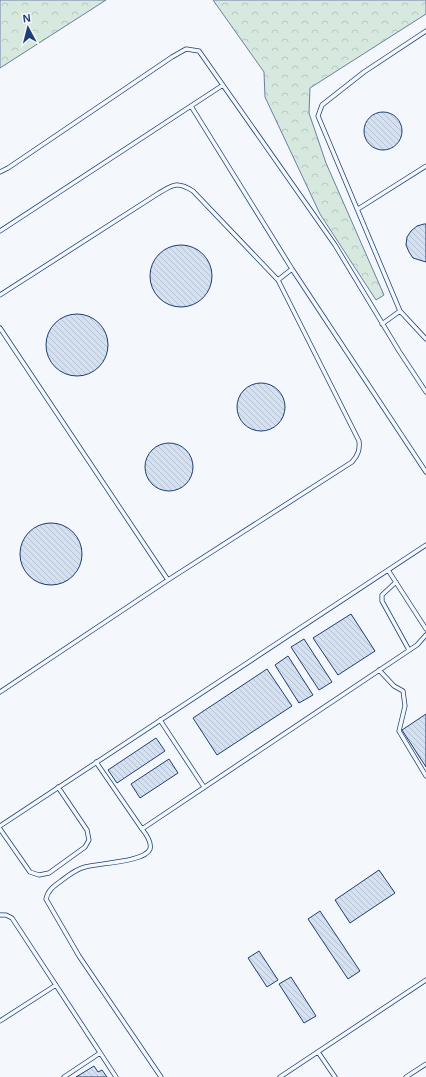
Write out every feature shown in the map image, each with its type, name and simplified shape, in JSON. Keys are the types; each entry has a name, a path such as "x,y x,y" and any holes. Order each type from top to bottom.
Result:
{"lane":[{"path":"426,31 364,72 322,105 318,116 400,311 426,339"},
{"path":"0,172 172,57 186,49 199,51 205,56 223,85 335,245 382,324 426,392"},
{"path":"0,232 223,85"},
{"path":"191,106 292,269 426,472"},
{"path":"358,210 426,166"},
{"path":"0,294 158,193 172,185 179,184 192,191 278,280 359,441 360,448 357,456 352,462 168,580 0,692"},
{"path":"278,280 292,269"},
{"path":"382,324 400,311"},
{"path":"0,328 168,580"},
{"path":"0,826 426,545"},
{"path":"388,570 426,629"},
{"path":"396,582 382,595 382,601 409,650"},
{"path":"142,829 409,650 426,635"},
{"path":"379,670 394,686 403,692 405,706 399,731 426,776"},
{"path":"160,720 204,787"},
{"path":"96,762 142,829 150,842 150,848 148,852 134,859 95,865 80,869 51,888 47,893 46,899 79,956 161,1077"},
{"path":"0,829 30,872 39,876 49,873 85,847 89,840 87,830 58,787"},
{"path":"0,915 6,915 12,918 116,1077"},
{"path":"280,1077 426,980"},
{"path":"0,1022 56,985"},
{"path":"318,1052 335,1077"},
{"path":"64,1077 100,1053"},
{"path":"406,1077 426,1064"}],"green space":[{"path":"0,0 106,0 0,68"},
{"path":"213,0 426,0 426,14 310,88 309,113 326,163 384,295 376,300 320,214 265,97 264,72"}],"building":[{"path":"379,112 387,112 397,117 401,124 401,138 397,145 387,150 379,150 369,145 367,142 364,135 364,127 369,117 372,115"},
{"path":"426,224 426,262 413,258 406,245 407,237 411,231 417,226"},
{"path":"181,245 198,250 203,254 207,259 212,276 207,293 203,298 198,302 181,307 164,302 159,298 155,293 150,276 155,259 159,254 164,250"},
{"path":"77,314 94,319 99,323 103,328 108,345 103,362 99,367 94,371 77,376 60,371 55,367 51,362 46,345 51,328 55,323 60,319"},
{"path":"261,383 270,385 278,390 283,398 285,407 283,416 278,424 270,429 261,431 252,429 244,424 239,416 237,407 239,398 244,390 252,385"},
{"path":"169,443 178,445 186,450 191,458 193,467 191,476 186,484 178,489 169,491 160,489 152,484 147,476 145,467 147,458 152,450 160,445"},
{"path":"51,523 68,528 73,532 77,537 82,554 77,571 73,576 68,580 51,585 34,580 29,576 25,571 20,554 25,537 29,532 34,528"},
{"path":"351,614 375,651 338,675 313,638"},
{"path":"304,639 332,682 319,690 291,647"},
{"path":"288,656 313,695 299,703 275,665"},
{"path":"267,669 292,706 217,755 193,718"},
{"path":"426,714 426,767 402,730"},
{"path":"156,738 165,751 117,783 108,770"},
{"path":"169,759 178,773 140,798 131,784"},
{"path":"379,870 395,893 350,923 335,900"},
{"path":"320,911 360,971 348,979 308,919"},
{"path":"259,951 278,980 267,987 248,958"},
{"path":"291,977 316,1016 304,1023 279,984"},
{"path":"94,1066 98,1072 102,1070 107,1077 76,1077"}]}
